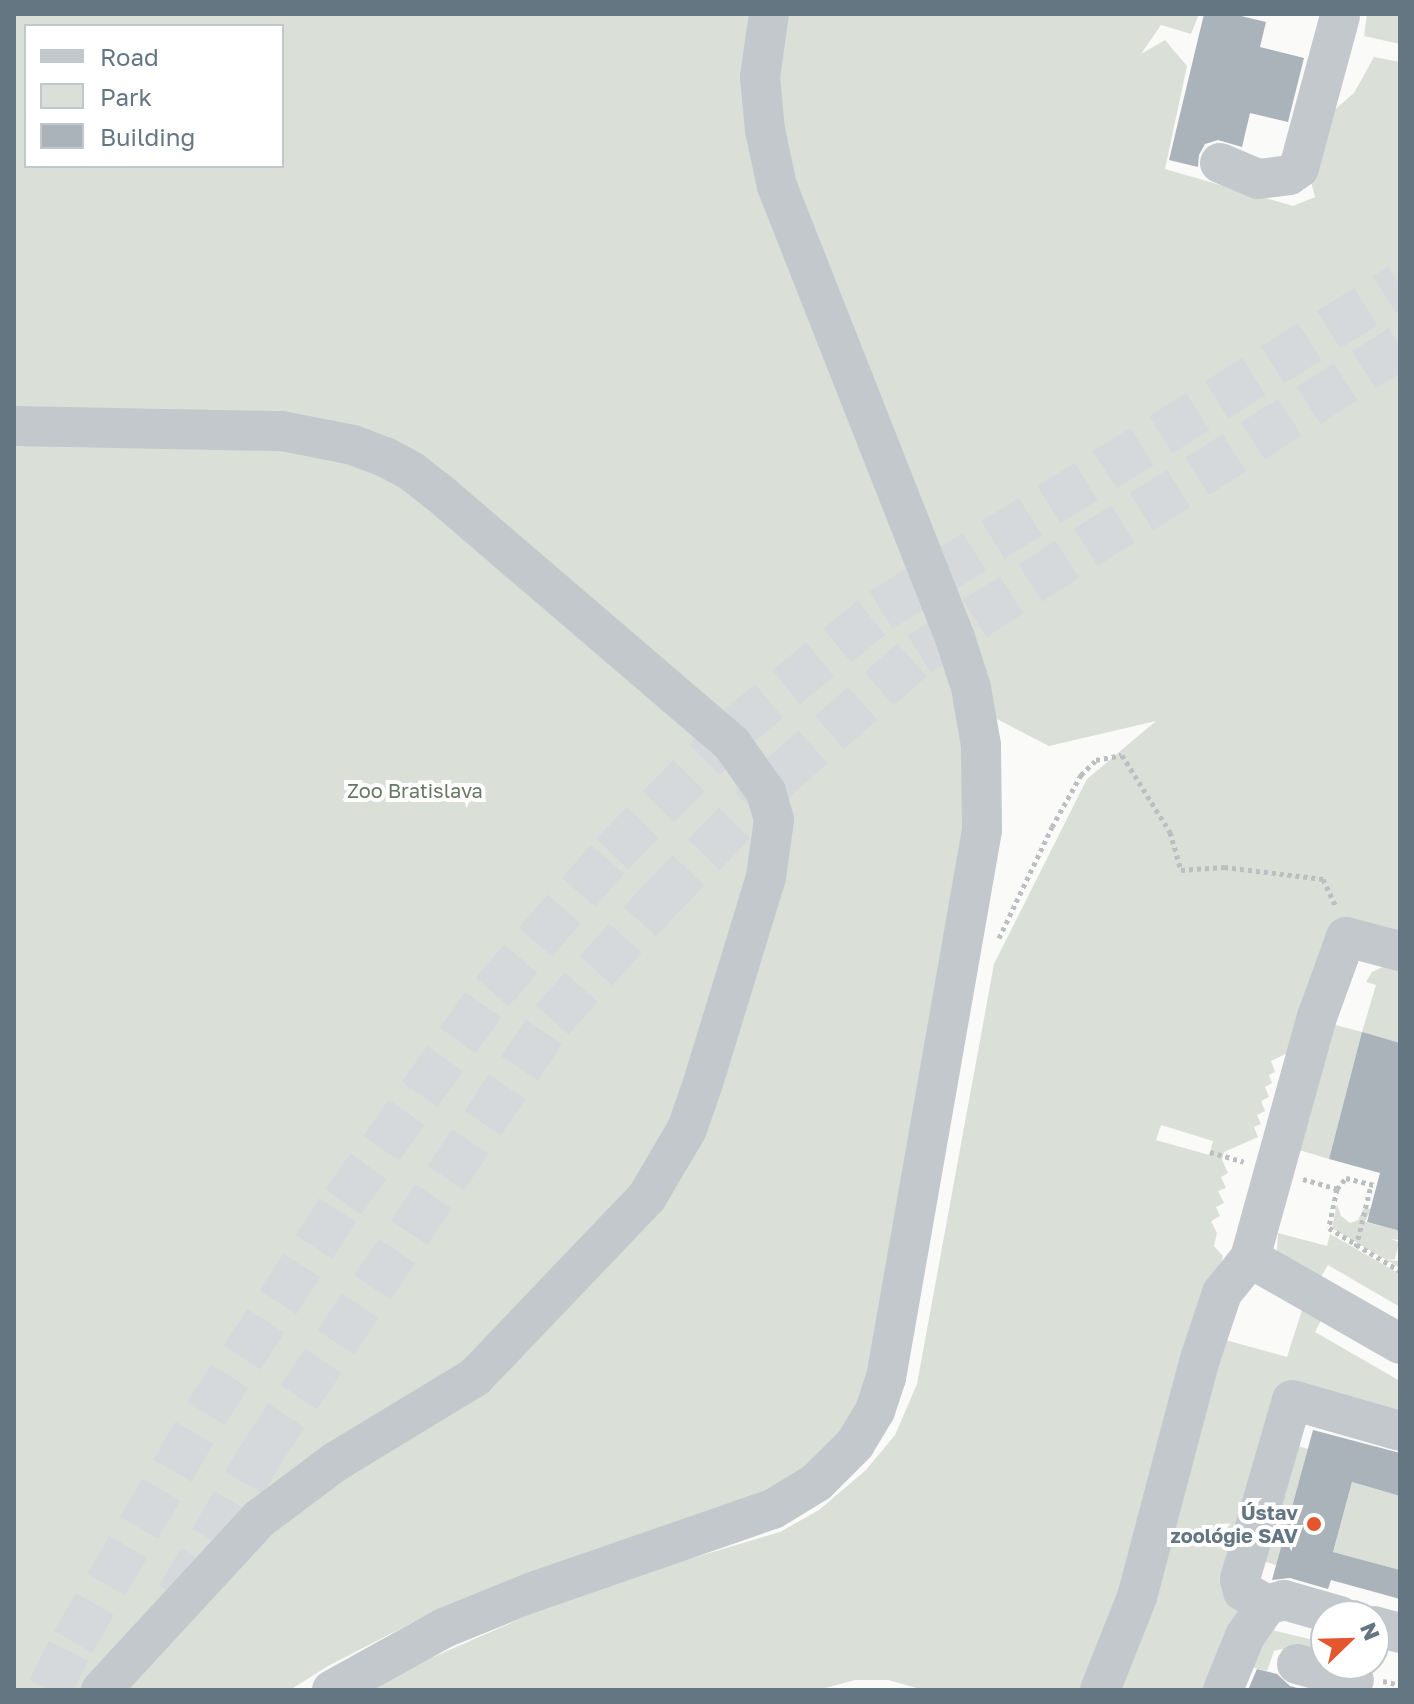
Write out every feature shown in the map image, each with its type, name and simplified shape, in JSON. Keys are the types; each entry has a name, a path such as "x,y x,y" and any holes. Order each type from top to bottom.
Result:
{"street":[{"path":"332,1690 444,1628 530,1593 773,1509 817,1482 855,1444 875,1411 886,1378 982,830 981,745 971,688 955,638 777,186 765,130 760,77 769,14"},
{"path":"1220,163 1258,179 1289,175 1299,168 1338,15"},
{"path":"14,426 282,431 353,445 398,464 437,491 732,744 766,792 774,820 766,877 703,1083 687,1129 647,1197 475,1377 335,1462 259,1519 101,1690"},
{"path":"1100,1690 1137,1597 1200,1359 1222,1293 1250,1258 1317,1017 1346,937 1400,951"},
{"path":"1250,1258 1400,1344"},
{"path":"1310,1607 1284,1600 1267,1605 1255,1601 1243,1591 1240,1579 1292,1400 1400,1431"},
{"path":"1223,1690 1245,1636 1267,1605"},
{"path":"1297,1664 1310,1667"}],"path":[{"path":"994,948 1052,827 1081,775 1096,760 1122,755 1170,832 1181,870 1224,867 1323,879 1333,899"},
{"path":"1273,1171 1337,1189"},
{"path":"1356,1247 1374,1185 1346,1178 1337,1189 1329,1228 1356,1247 1400,1271"}],"green space":[{"name":"Zoo Bratislava","path":"14,14 749,14 743,64 945,668 962,735 967,824 865,1392 826,1453 783,1482 719,1513 433,1612 328,1666 290,1690 14,1690"},
{"path":"785,14 1199,14 1191,34 1161,25 1141,54 1165,40 1187,66 1165,169 1293,206 1315,197 1307,166 1316,126 1354,93 1374,57 1400,62 1400,932 1359,922 1294,1050 1271,1061 1275,1072 1269,1075 1272,1083 1265,1087 1269,1097 1261,1101 1265,1111 1257,1115 1261,1124 1254,1127 1258,1137 1224,1152 1222,1160 1228,1173 1221,1177 1226,1188 1218,1191 1224,1203 1216,1207 1220,1216 1211,1221 1217,1233 1214,1246 1223,1256 1089,1690 924,1690 888,1680 855,1680 818,1690 367,1690 399,1672 612,1582 780,1532 819,1510 866,1470 895,1435 917,1384 994,964 1087,779 1156,721 1049,746 993,717 774,124","holes":["1161,1125 1213,1141 1209,1155 1156,1140"]},
{"path":"1367,14 1400,14 1400,44 1364,36"},
{"path":"1385,966 1400,971 1400,1043 1362,1033 1329,1159 1299,1150 1332,1024 1362,1032 1376,985 1366,982 1372,972"},
{"path":"1337,1204 1341,1216 1350,1223 1358,1220 1364,1208 1371,1209 1365,1222 1400,1231 1399,1240 1391,1239 1399,1242 1395,1259 1386,1260 1332,1228"},
{"path":"1278,1233 1327,1246 1330,1234 1400,1274 1400,1307 1328,1265 1318,1282 1277,1254"},
{"path":"1386,1260 1400,1261 1400,1268"},
{"path":"1302,1310 1324,1315 1315,1332 1400,1381 1400,1423 1286,1393 1244,1608 1213,1690 1113,1690 1218,1338 1287,1357"},
{"path":"1285,1442 1308,1449 1276,1565 1253,1558"},
{"path":"1352,1482 1400,1496 1400,1570 1333,1552"},
{"path":"1272,1630 1310,1639 1310,1657 1281,1649 1274,1651 1267,1671 1247,1666"}],"building":[{"path":"1204,14 1233,14 1266,22 1260,47 1304,58 1288,122 1250,113 1242,147 1218,140 1205,144 1199,155 1198,167 1169,160"},
{"path":"1362,1032 1400,1043 1400,1231 1367,1222 1380,1173 1329,1159"},
{"name":"Ústav zoológie SAV","path":"1313,1430 1400,1453 1400,1496 1352,1482 1333,1552 1400,1570 1400,1599 1331,1580 1328,1589 1290,1578 1272,1580"},
{"path":"1257,1669 1277,1674 1290,1686 1305,1690 1248,1690"}],"tunnel":[{"path":"49,1690 73,1642 206,1413 343,1202 492,992 612,854 735,729 881,610 1400,285"},
{"path":"178,1597 262,1452 552,1020 658,902 780,776 919,654 1400,347"}],"place":[{"name":"Ústav zoológie SAV","path":"1314,1524"}]}
